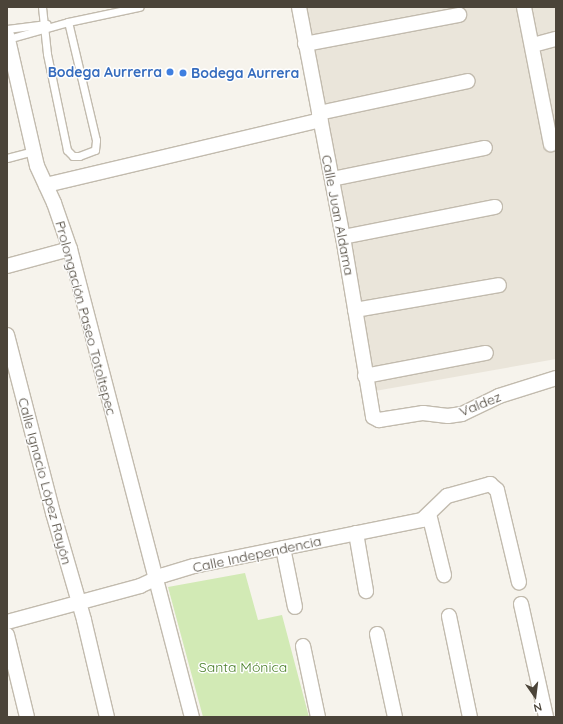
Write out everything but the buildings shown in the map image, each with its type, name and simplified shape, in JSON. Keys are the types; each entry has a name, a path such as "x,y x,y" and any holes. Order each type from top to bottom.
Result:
{"street":[{"name":"Calle Juan Aldama","path":"299,7 356,310 371,414 379,420"},
{"path":"524,7 533,45 551,144"},
{"path":"305,44 459,15"},
{"path":"533,45 556,39"},
{"name":"Prolongación Paseo Totoltepec","path":"8,41 39,173 46,185 70,248 192,717"},
{"path":"46,185 468,81"},
{"path":"332,179 485,148"},
{"path":"343,237 495,207"},
{"path":"7,266 70,248"},
{"path":"356,310 499,285"},
{"name":"Calle Ignacio López Rayón","path":"7,335 52,513 79,603 107,717"},
{"path":"365,376 486,354"},
{"name":"Valdez","path":"379,420 423,413 448,416 462,414 499,396 556,378"},
{"name":"Calle Independencia","path":"7,622 140,586 194,566 422,520 446,496 490,484 497,490 519,582"},
{"path":"429,514 444,575"},
{"path":"356,533 366,591"},
{"path":"283,548 295,607"},
{"path":"521,604 546,717"},
{"path":"450,616 470,717"},
{"path":"377,634 395,717"},
{"path":"7,635 27,717"},
{"path":"303,646 318,717"}],"lane":[{"path":"42,7 44,27 66,150 73,156 92,152 96,147 96,140 68,22"},
{"path":"8,41 44,27 139,7"},
{"path":"7,158 33,151"}],"shaded area":[{"path":"301,7 556,7 556,359 375,391"}],"green space":[{"name":"Santa Mónica","path":"245,573 258,620 282,615 309,717 203,717 168,587"}],"place":[{"name":"Bodega Aurrerra","path":"170,72"},
{"name":"Bodega Aurrera","path":"183,73"}]}
